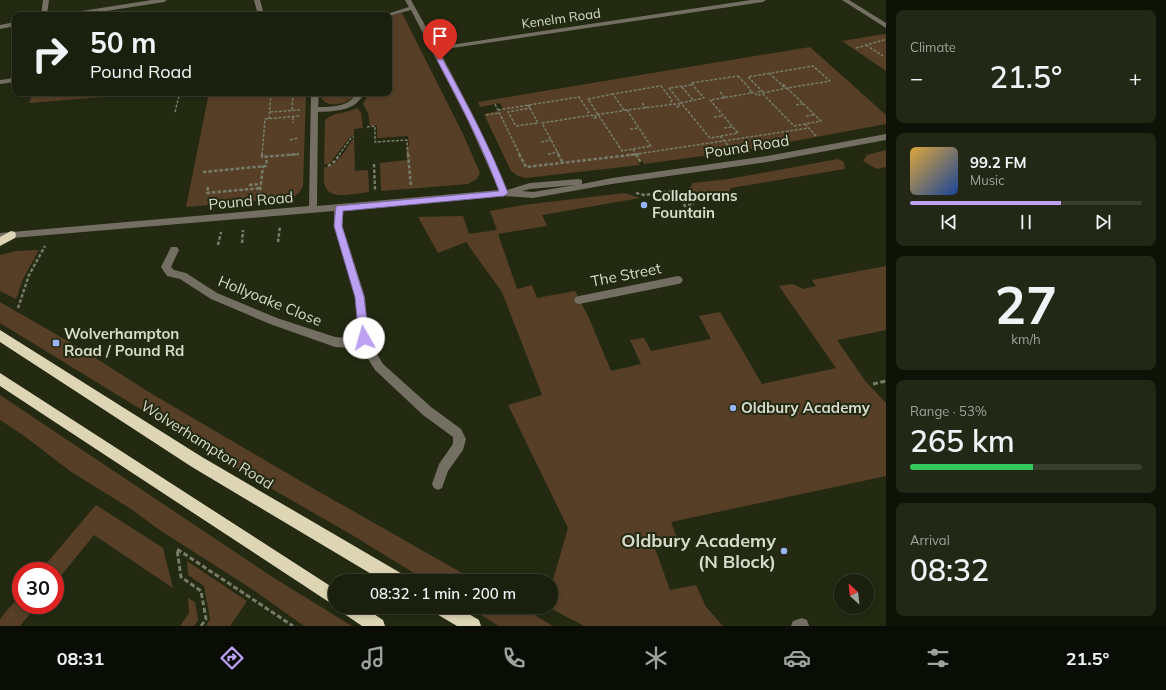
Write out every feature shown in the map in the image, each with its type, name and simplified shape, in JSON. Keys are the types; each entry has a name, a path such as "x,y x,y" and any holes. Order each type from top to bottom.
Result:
{"highway":[{"path":"0,242 11,235"},
{"name":"Wolverhampton Road","path":"0,336 197,462 386,574"},
{"path":"0,379 328,593"},
{"path":"360,614 378,626"},
{"path":"453,614 473,626"}],"street":[{"path":"44,12 46,0"},
{"path":"102,0 102,10"},
{"path":"89,12 164,0"},
{"path":"257,0 260,12"},
{"path":"392,12 417,0"},
{"name":"Kenelm Road","path":"434,49 763,0"},
{"path":"845,0 886,26"},
{"path":"409,3 472,121 492,162 504,193"},
{"path":"0,27 12,25"},
{"path":"0,82 12,80"},
{"path":"313,210 315,96"},
{"path":"314,110 348,105 359,98 359,96"},
{"name":"Pound Road","path":"0,236 504,193 533,195 612,181 767,158 886,137"},
{"path":"339,208 338,226 360,297 362,329 365,344 379,367 427,410 457,433 460,440 459,446 443,468 438,484"},
{"name":"Hollyoake Close","path":"174,250 166,267 167,271 171,274 183,276 214,296 237,307 329,340 347,344 365,344"},
{"name":"The Street","path":"579,300 678,280"}],"path":[{"path":"856,48 885,41 886,36"},
{"path":"866,45 883,56"},
{"path":"530,108 508,112 516,126 592,115 594,118 597,118 595,114 670,104 675,104 677,107 680,106 678,103 704,98 710,100 751,93 760,95 758,92 763,92 786,88 802,86 830,81 813,66 769,73 748,77 763,92 794,126 821,121 804,104 786,88 769,73"},
{"path":"710,100 738,133 710,138 669,88 738,76 750,89 751,93"},
{"path":"798,82 802,86"},
{"path":"692,84 704,98"},
{"path":"783,84 786,88"},
{"path":"613,94 651,146 622,151 588,99 613,94 661,86 672,100 670,104"},
{"path":"681,86 693,100"},
{"path":"720,92 725,98"},
{"path":"175,112 179,96"},
{"path":"269,119 271,96"},
{"path":"292,123 291,110 293,96"},
{"path":"480,116 528,105 579,97 589,112 585,112 588,116"},
{"path":"642,103 646,108"},
{"path":"495,104 526,167 637,154 809,128"},
{"path":"796,105 804,104"},
{"path":"528,105 538,123"},
{"path":"270,112 303,109"},
{"path":"561,114 564,119"},
{"path":"806,116 814,114"},
{"path":"300,154 262,157 265,119 303,116"},
{"path":"714,117 723,116"},
{"path":"542,123 564,163"},
{"path":"804,124 819,139"},
{"path":"366,127 375,126 375,142 407,140 411,192"},
{"path":"724,128 732,126"},
{"path":"630,129 639,128"},
{"path":"720,136 735,154"},
{"path":"321,166 331,164 351,138 354,137"},
{"path":"541,142 551,140"},
{"path":"633,149 644,167"},
{"path":"548,154 558,152"},
{"path":"203,172 266,166 267,157"},
{"path":"374,164 375,194"},
{"path":"259,203 263,166"},
{"path":"249,185 261,184"},
{"path":"221,192 222,186"},
{"path":"676,186 675,190 685,206 694,204"},
{"path":"208,187 207,193 261,188"},
{"path":"634,192 644,196 675,190"},
{"path":"278,242 280,235 280,223"},
{"path":"242,243 244,226"},
{"path":"218,245 222,227"},
{"path":"18,308 29,275 45,246"},
{"path":"873,384 886,381"},
{"path":"201,626 206,619 201,591 181,577 177,548 293,626"}],"shaded area":[{"path":"402,13 463,134 480,173 477,179 468,184 381,191 380,163 407,160 406,147 409,146 408,136 377,138 377,125 370,126 368,113 363,104 367,96 392,96 392,15"},
{"path":"884,34 886,35 886,71 842,41"},
{"path":"810,47 886,115 886,124 735,152 732,147 729,148 732,152 644,164 641,159 637,160 640,165 526,178 518,176 511,171 484,114 503,110 500,103 480,107 478,102"},
{"path":"32,96 116,96 29,103"},
{"path":"208,96 306,96 303,186 299,193 292,198 186,207"},
{"path":"321,96 353,96 348,101 336,104 325,102"},
{"path":"357,108 361,113 363,128 354,129 354,136 350,137 330,163 324,165 325,120 332,115"},
{"path":"353,139 355,171 368,170 369,192 338,195 328,191 325,186 324,167 337,161"},
{"path":"886,150 886,167 877,169 863,161 867,155"},
{"path":"838,159 844,162 845,169 731,188 728,193 689,199 685,194 693,183 729,179"},
{"path":"625,193 640,198 542,215 547,226 498,234 517,289 532,285 537,298 575,291 589,318 611,371 641,364 630,340 644,338 651,351 711,339 699,316 720,312 762,384 836,368 779,286 793,284 803,289 816,286 812,280 886,266 886,330 837,340 866,382 886,403 886,476 671,522 677,538 653,543 670,590 696,585 706,607 723,626 584,626 558,612 558,574 555,574 568,528 508,405 542,395 502,292 466,242 438,253 418,217 463,216 469,234 497,230 490,211 523,205"},
{"path":"39,250 23,279 16,299 0,291 0,255 16,251"},
{"path":"0,302 80,348 147,391 302,482 464,574 416,574 352,535 253,478 0,323"},
{"path":"0,395 274,578 328,611 328,614 332,614 352,626 304,626 252,589 161,531 131,509 70,471 23,435 0,420"},
{"path":"96,505 163,548 173,588 94,535 64,572 64,562 48,562"},
{"path":"187,561 247,601 230,626 206,626 210,619 204,586 188,575"},
{"path":"188,598 195,602 198,620 194,626 180,626 189,613"},
{"path":"12,605 12,614 30,614 20,626 0,626 0,619"},
{"path":"479,614 533,614 553,626 499,626"}],"place":[{"name":"Collaborans Fountain","path":"644,205"},
{"name":"Wolverhampton Road / Pound Rd","path":"56,343"},
{"name":"Oldbury Academy","path":"733,408"},
{"name":"Oldbury Academy (N Block)","path":"784,551"}],"route":[{"path":"364,338 360,297 338,226 339,208 504,193 492,162 469,114 440,60"}]}
